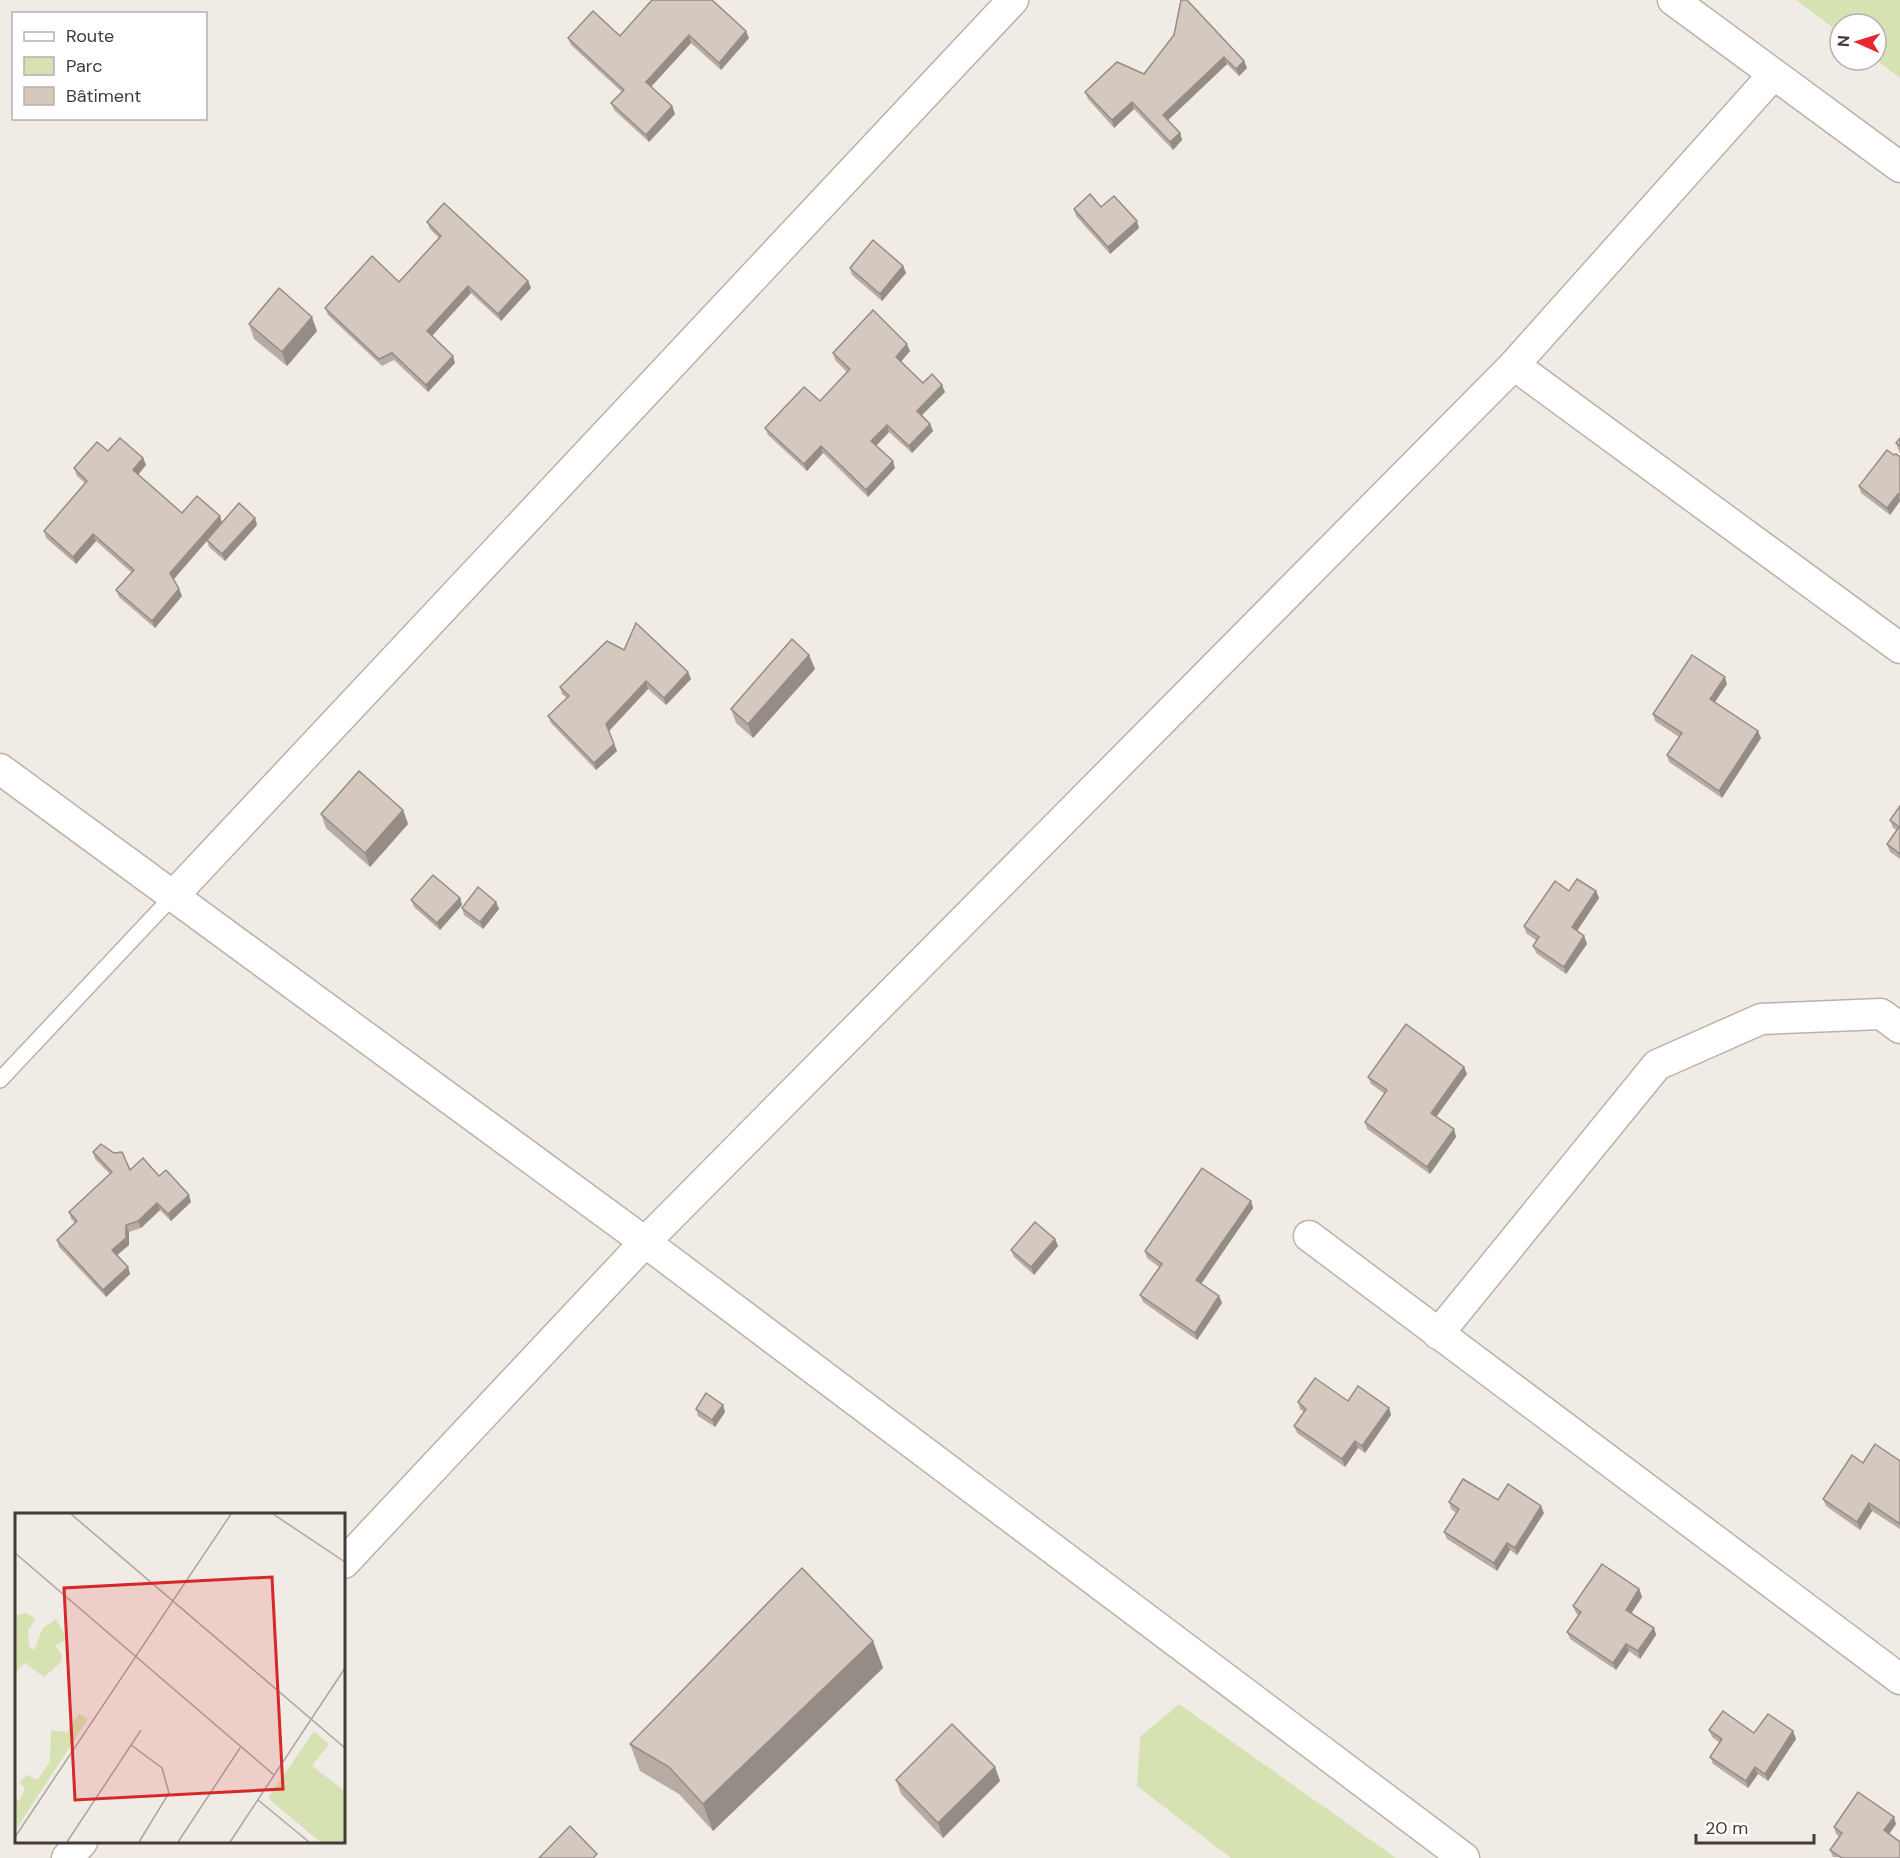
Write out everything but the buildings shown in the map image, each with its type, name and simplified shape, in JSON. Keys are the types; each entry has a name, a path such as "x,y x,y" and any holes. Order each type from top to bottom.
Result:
{"street":[{"path":"172,896 1013,0"},
{"path":"1673,0 1900,167"},
{"path":"345,1562 645,1242 1514,365 1773,75"},
{"path":"1514,365 1900,648"},
{"path":"0,769 645,1242 1464,1858"},
{"path":"1438,1334 1657,1065 1761,1019 1881,1014 1900,1028"},
{"path":"1309,1236 1900,1679"},
{"path":"67,1858 81,1843"}],"lane":[{"path":"0,1080 172,896"}],"green space":[{"path":"1796,0 1900,0 1900,78 1888,69 1888,12 1828,12 1828,24"},
{"path":"1179,1704 1396,1858 1231,1858 1137,1786 1140,1737"}]}
